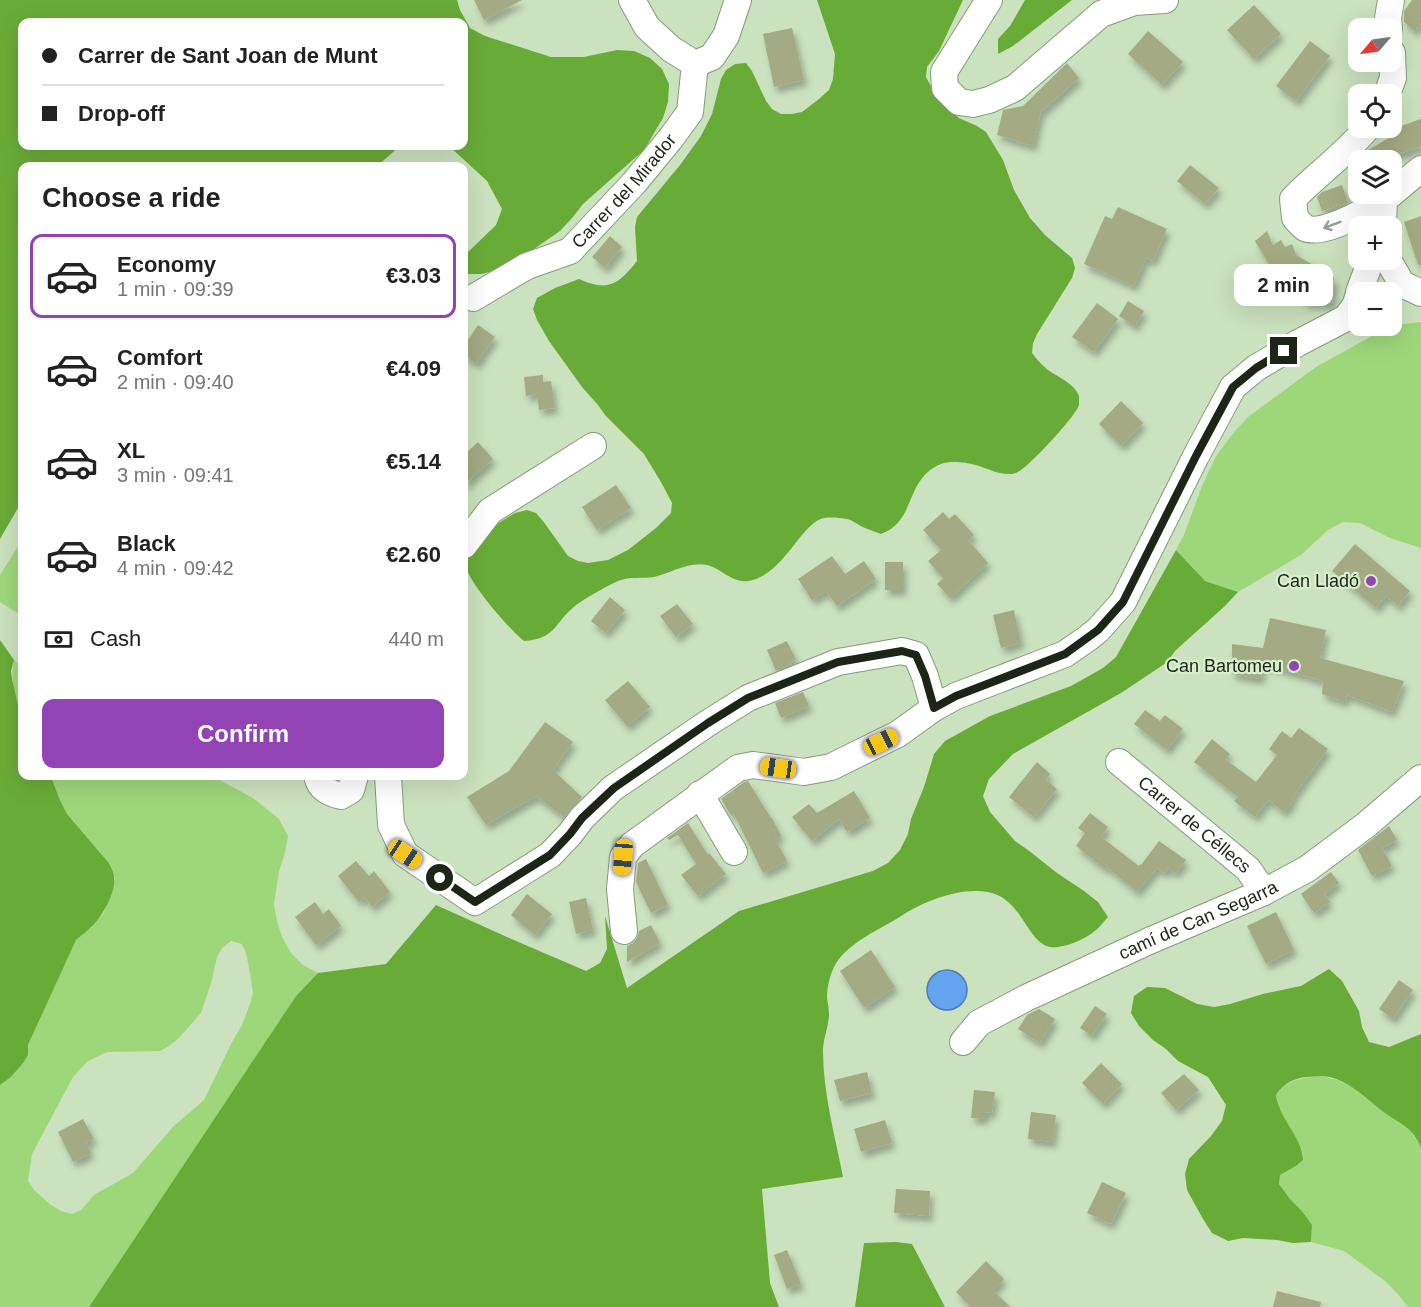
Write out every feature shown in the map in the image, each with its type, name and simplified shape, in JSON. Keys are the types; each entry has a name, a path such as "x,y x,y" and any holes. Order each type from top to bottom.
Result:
{"street":[{"path":"632,0 647,27 671,49 695,64 712,57 726,36 738,0"},
{"path":"989,0 944,72 945,88 959,102 973,104 989,100 1016,88 1101,14 1134,2 1165,0"},
{"path":"1388,18 1391,0"},
{"name":"Carrer del Mirador","path":"468,301 527,266 570,251 634,183 690,112 695,64"},
{"path":"1358,138 1293,199 1295,218 1306,228 1324,229 1354,217 1375,204"},
{"path":"1402,184 1421,169"},
{"path":"624,932 620,889 623,857 632,844 738,768 753,765 804,772 831,767 898,734 934,708 956,696 1065,654 1098,630 1123,602 1233,387 1256,368 1348,315"},
{"path":"468,540 490,510 593,446"},
{"path":"388,780 391,825 405,854 475,902 550,855 582,818 614,788 748,698 838,662 902,651 916,655 934,708"},
{"name":"Carrer de Céllecs","path":"1119,762 1248,869 1264,892"},
{"name":"camí de Can Segarra","path":"963,1042 979,1023 1026,998 1264,892 1307,869 1366,825 1421,778"},
{"path":"318,780 319,784 330,793 341,796 351,790 354,780"},
{"path":"700,794 734,852"}],"green space":[{"path":"0,0 457,0 464,18 18,18 18,150 395,150 382,162 18,162 18,508 0,539"},
{"path":"817,0 963,0 939,51 927,67 926,77 936,96 951,111 959,118 986,132 1003,160 1014,190 1030,218 1045,235 1072,258 1075,268 1072,278 1037,334 1032,353 1048,370 1074,388 1079,396 1076,411 1053,439 1016,473 1001,473 972,464 956,462 941,464 929,471 915,489 900,520 881,534 849,519 824,518 816,521 809,528 775,567 753,580 740,581 713,567 700,564 654,577 622,579 575,606 549,634 535,640 524,641 482,595 468,572 468,556 497,524 515,513 527,510 536,513 568,556 588,563 608,560 628,550 671,513 672,503 644,454 605,415 549,341 533,309 537,298 579,279 598,285 612,284 624,276 637,261 635,227 637,217 701,136 712,114 721,79 726,70 735,64 746,63 772,109 781,114 791,114 802,112 829,90 833,79 835,54"},
{"path":"1025,0 1072,0 1013,46 998,54 998,39 1010,26"},
{"path":"468,24 470,28 485,36 551,57 584,57 617,50 634,51 650,58 662,69 669,84 668,102 663,118 644,150 583,204 560,231 500,269 482,274 468,274 468,252 496,225 502,209 487,181 453,150 468,150"},
{"path":"1421,322 1421,548 1390,538 1360,523 1343,522 1328,530 1301,555 1238,592 1205,581 1176,550 1216,456 1235,431 1248,417 1316,367 1372,336 1402,336 1402,324"},
{"path":"18,546 18,613 0,602 0,575"},
{"path":"1176,550 1205,581 1238,592 1176,650 1166,663 1121,693 1013,754 989,779 983,796 990,812 1015,841 1098,902 1108,917 1096,930 1080,940 1068,945 1050,947 1035,938 1016,911 999,896 988,892 965,892 941,897 918,906 859,941 839,959 832,972 828,988 829,1016 823,1051 827,1099 843,1177 762,1189 770,1283 779,1307 89,1307 296,996 318,973 386,964 436,905 586,971 600,963 607,949 605,916 627,988 739,911 873,871 888,863 900,850 908,834 934,754 945,741 990,716 1071,686 1103,668 1116,657"},
{"path":"0,640 14,660 11,671 18,704 18,780 52,780 67,814 108,862 113,873 114,887 101,915 76,940 28,1045 28,1055 24,1062 11,1077 0,1085"},
{"path":"14,660 18,664 18,705 14,688 12,674"},
{"path":"52,780 219,780 253,798 279,819 288,836 274,904 282,937 291,953 303,965 318,973 296,996 89,1307 0,1307 0,1085 11,1077 24,1062 28,1055 28,1045 76,939 103,914 114,888 115,878 102,855 67,814","holes":["231,941 242,944 246,953 253,993 250,1004 242,1025 204,1100 173,1127 133,1173 94,1195 81,1210 72,1214 51,1205 34,1190 28,1181 32,1154 73,1077 88,1061 107,1052 160,1051 169,1046 201,1013 217,957 222,948"]},
{"path":"1329,969 1342,981 1359,1011 1362,1027 1369,1042 1389,1047 1421,1034 1421,1148 1414,1135 1406,1127 1348,1084 1321,1076 1293,1080 1276,1095 1281,1112 1299,1143 1303,1160 1280,1175 1279,1184 1312,1225 1311,1242 1293,1243 1243,1238 1228,1241 1212,1233 1203,1219 1187,1190 1185,1174 1189,1159 1222,1121 1226,1105 1208,1077 1178,1061 1139,1026 1131,1013 1134,996 1147,987 1165,988 1197,1004 1214,1007 1301,986"},
{"path":"1321,1076 1338,1080 1352,1087 1410,1129 1421,1148 1421,1307 1408,1307 1385,1281 1344,1251 1311,1242 1312,1225 1279,1184 1280,1175 1303,1160 1299,1143 1281,1112 1276,1095 1290,1082"},
{"path":"864,1243 912,1244 945,1307 855,1307"}],"water":[{"path":"947,970 955,971 961,976 966,982 966,998 961,1004 955,1009 947,1010 939,1009 933,1004 928,998 927,990 928,982 933,976 939,971"}],"building":[{"path":"474,0 522,0 484,20"},
{"path":"1412,0 1421,0 1421,23 1415,31 1404,22 1404,11"},
{"path":"1254,5 1281,34 1254,59 1227,30"},
{"path":"792,28 804,80 774,87 763,34"},
{"path":"1148,31 1183,62 1162,85 1128,54"},
{"path":"1310,41 1330,56 1296,101 1276,86"},
{"path":"1067,63 1079,78 1041,112 1033,146 997,135 1003,110 1023,106"},
{"path":"1421,119 1421,147 1402,153 1402,150 1368,150 1389,138 1402,138 1402,126"},
{"path":"1190,165 1219,188 1205,204 1177,181"},
{"path":"1342,185 1348,203 1322,211 1317,197 1322,192"},
{"path":"1118,207 1167,229 1153,261 1146,258 1134,286 1084,264 1105,216 1112,219"},
{"path":"1421,216 1421,265 1418,265 1404,222"},
{"path":"1267,231 1273,245 1281,240 1285,247 1292,244 1296,255 1327,273 1326,277 1334,277 1332,304 1303,302 1304,275 1312,276 1289,267 1284,270 1288,279 1280,283 1255,241"},
{"path":"610,236 622,247 605,268 592,257"},
{"path":"1128,301 1144,311 1135,326 1119,316"},
{"path":"1097,303 1118,319 1094,352 1072,337"},
{"path":"478,325 495,337 476,364 468,358 468,340"},
{"path":"543,375 543,382 551,381 555,408 539,410 537,394 526,396 524,377"},
{"path":"1121,401 1143,423 1121,446 1099,424"},
{"path":"478,442 493,459 468,481 468,451"},
{"path":"616,485 631,508 597,530 582,507"},
{"path":"943,512 949,519 955,514 974,535 968,540 988,563 950,598 937,584 943,578 928,561 941,550 923,530"},
{"name":"Can Lladó","path":"1355,544 1410,591 1398,606 1386,596 1376,608 1332,571"},
{"path":"832,556 845,574 864,561 876,579 837,606 826,591 812,600 798,579"},
{"path":"885,562 903,562 903,590 885,590"},
{"path":"610,597 625,610 606,633 591,621"},
{"path":"677,604 693,624 676,637 660,616"},
{"path":"1014,610 1021,643 1001,648 993,615"},
{"name":"Can Bartomeu","path":"1270,618 1326,630 1320,658 1404,681 1392,712 1347,695 1345,702 1322,694 1323,681 1263,664 1261,679 1232,674 1232,644 1263,648"},
{"path":"787,641 796,660 790,662 791,665 776,671 767,650"},
{"path":"628,681 650,707 627,726 605,700"},
{"path":"803,692 809,706 781,718 775,703"},
{"path":"1145,710 1160,721 1165,715 1183,729 1167,750 1134,724"},
{"path":"545,722 573,742 553,770 582,797 564,817 536,796 486,825 467,797 509,771"},
{"path":"1299,728 1328,749 1284,812 1268,800 1255,817 1234,801 1238,797 1194,762 1212,739 1230,754 1225,759 1256,782 1277,755 1269,749 1282,731 1291,738"},
{"path":"1037,762 1050,774 1046,780 1057,789 1034,817 1009,797"},
{"path":"748,781 781,836 775,839 787,861 763,873 734,814 731,815 721,799"},
{"path":"854,791 870,818 847,832 839,819 812,841 792,817 809,804 817,813"},
{"path":"1090,813 1108,827 1101,837 1139,866 1159,841 1186,860 1176,873 1168,868 1164,873 1157,868 1137,892 1107,867 1105,869 1076,846 1085,833 1078,828"},
{"path":"688,823 708,855 709,853 726,874 698,896 681,875 696,864 678,835 669,840 667,838"},
{"path":"1389,826 1397,840 1382,848 1392,866 1372,876 1358,850"},
{"path":"646,859 668,905 651,913 636,882 638,863"},
{"path":"356,861 369,876 374,871 390,892 372,907 364,897 359,902 338,876"},
{"path":"1331,872 1339,883 1324,894 1330,902 1314,913 1301,894"},
{"path":"527,894 552,914 535,935 511,915"},
{"path":"586,898 593,930 576,934 569,902"},
{"path":"315,902 323,914 329,909 341,926 316,945 295,917"},
{"path":"1276,912 1294,950 1266,964 1247,926"},
{"path":"651,925 660,943 627,962 627,946 637,938 639,931"},
{"path":"871,950 895,987 864,1008 840,971"},
{"path":"1399,980 1413,990 1393,1019 1379,1009"},
{"path":"1095,1006 1107,1014 1092,1036 1080,1028"},
{"path":"1039,1009 1055,1019 1040,1043 1018,1029 1027,1015"},
{"path":"1101,1063 1122,1084 1103,1104 1082,1083"},
{"path":"867,1072 872,1093 840,1101 834,1080"},
{"path":"1184,1074 1199,1090 1176,1110 1161,1093"},
{"path":"974,1090 995,1092 992,1113 985,1112 985,1119 971,1118"},
{"path":"1031,1112 1056,1115 1053,1142 1028,1139"},
{"path":"83,1119 94,1139 86,1143 91,1153 73,1162 58,1132"},
{"path":"885,1120 892,1143 861,1152 854,1129"},
{"path":"1102,1182 1126,1193 1111,1224 1087,1213"},
{"path":"896,1189 930,1191 929,1216 894,1213"},
{"path":"787,1250 801,1284 787,1289 774,1255"},
{"path":"986,1261 1004,1279 993,1290 1010,1307 971,1307 956,1292"},
{"path":"1277,1291 1321,1302 1320,1307 1273,1307"}],"place":[{"name":"Can Lladó","path":"1371,581"},
{"name":"Can Bartomeu","path":"1294,666"}],"route":[{"path":"440,878 475,902 550,855 582,818 614,788 708,723 748,698 838,662 902,651 916,655 934,708 956,696 1065,654 1098,630 1123,602 1233,387 1256,368 1284,351"}]}
